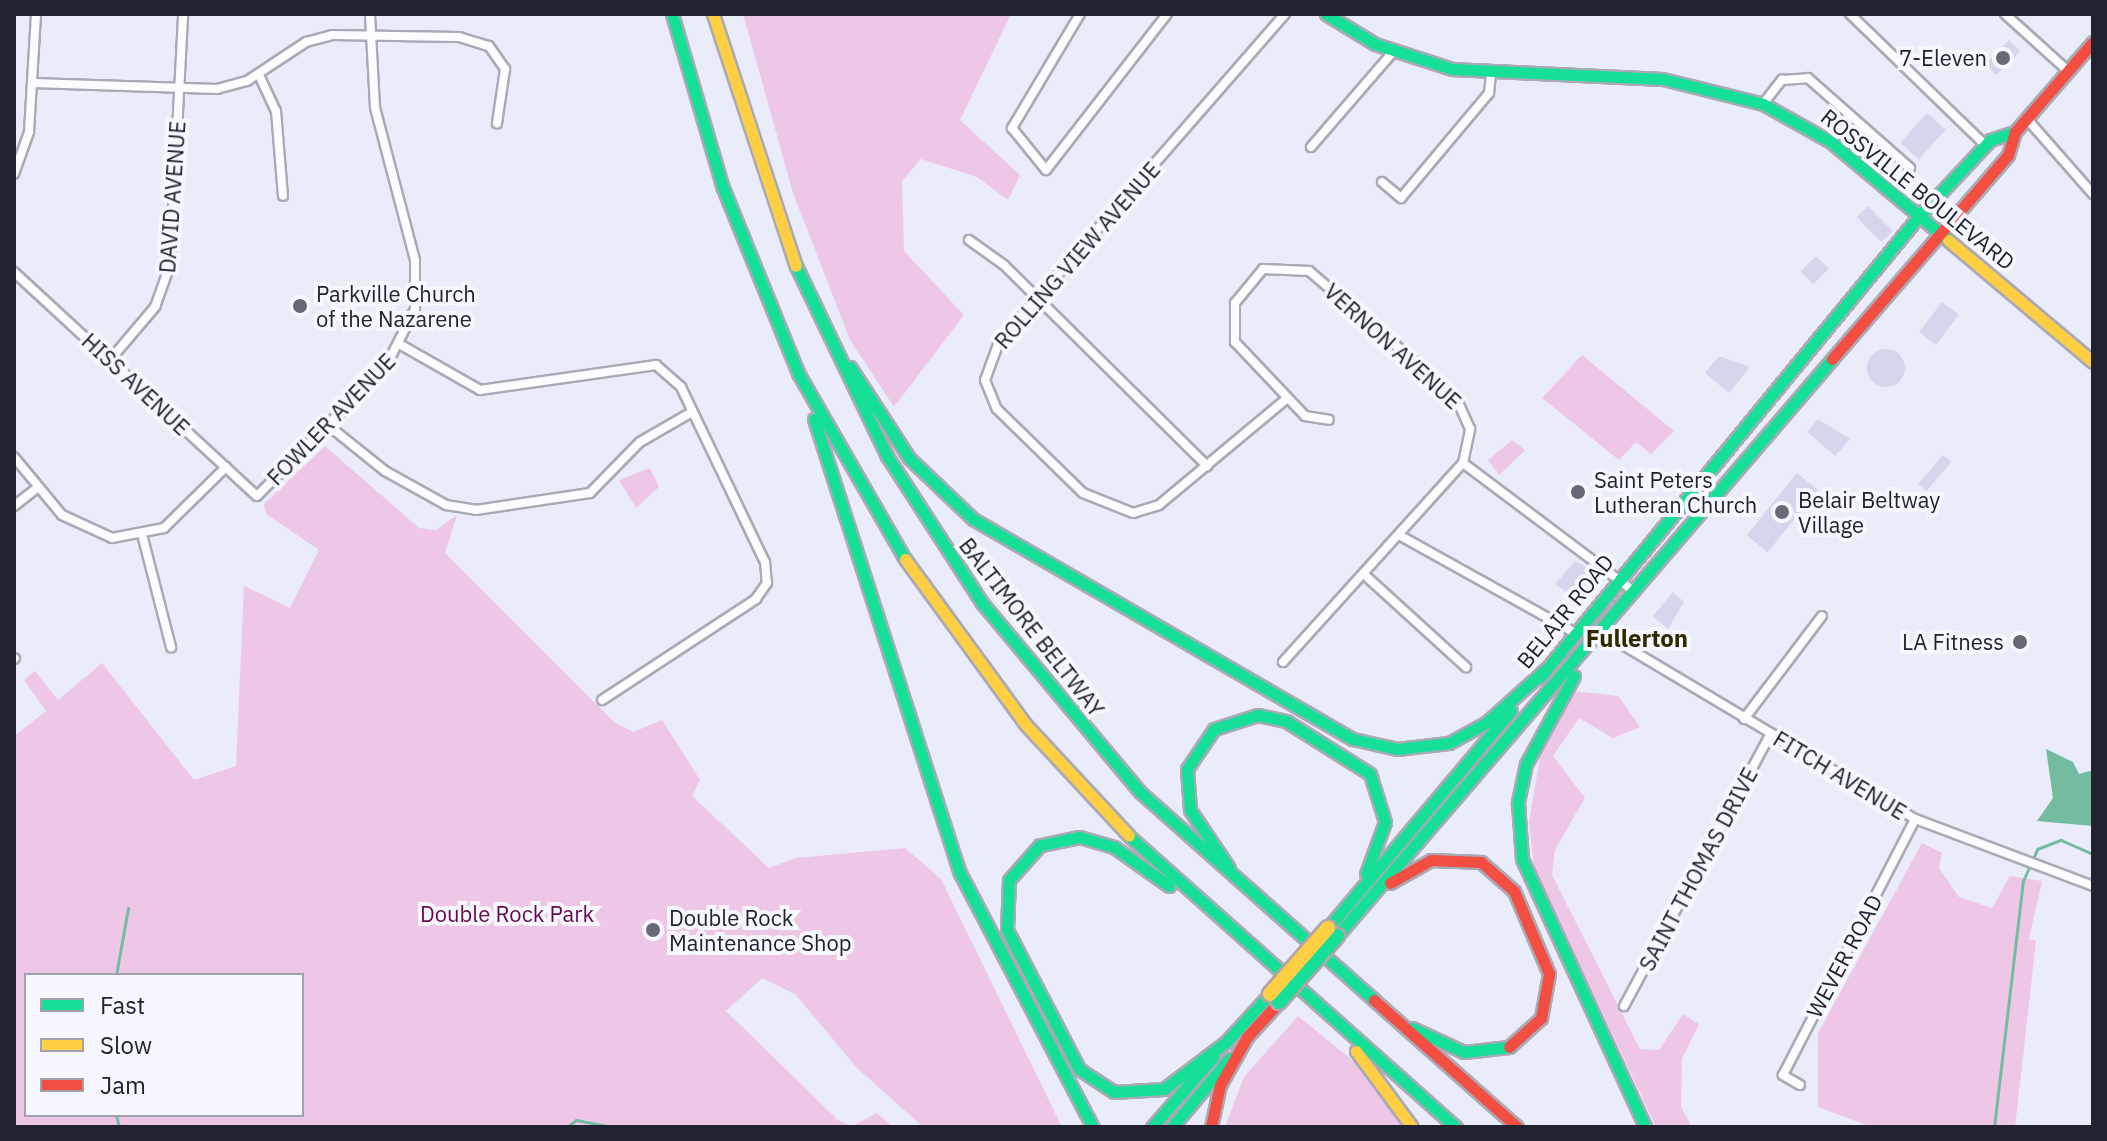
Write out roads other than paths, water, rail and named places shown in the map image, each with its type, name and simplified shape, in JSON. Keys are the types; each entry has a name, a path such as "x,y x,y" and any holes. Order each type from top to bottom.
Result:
{"main road":[{"path":"672,14 723,188 798,373 960,873 1093,1127"},
{"name":"BALTIMORE BELTWAY","path":"713,14 761,177 836,357 952,561 1100,749 1246,891 1517,1127"},
{"name":"ROSSVILLE BOULEVARD","path":"1326,14 1394,51 1491,74 1674,80 1763,104 1831,142 2093,362"},
{"name":"BELAIR ROAD","path":"1332,932 1357,894 1919,216 1985,145 2015,132 2093,42"},
{"name":"BELAIR ROAD","path":"1152,1127 1226,1042 1274,998 1332,932 1373,894 1608,626 2008,155 2015,132"},
{"path":"761,177 815,300 879,418 927,479 999,537 1334,729 1381,748 1431,748 1468,734 1545,670"},
{"path":"798,373 884,527 988,678 1112,820 1324,1015 1456,1127"},
{"path":"1608,626 1533,744 1518,825 1533,894 1645,1127"},
{"path":"1246,891 1195,820 1186,779 1206,736 1225,722 1258,715 1286,721 1350,757 1376,784 1382,835 1357,894"},
{"path":"1221,923 1090,838 1052,840 1030,852 1004,900 1024,971 1079,1069 1101,1086 1126,1094 1164,1089 1226,1042"},
{"path":"1362,995 1430,1039 1478,1054 1519,1043 1541,1018 1549,991 1544,954 1514,891 1481,862 1431,860 1373,894"},
{"name":"BELAIR ROAD","path":"1172,1127 1247,1037 1274,998"},
{"path":"1324,1015 1395,1094 1412,1127"},
{"path":"1211,1127 1213,1101 1247,1037"}],"street":[{"path":"14,174 27,144 36,14"},
{"name":"DAVID AVENUE","path":"110,360 149,316 168,277 183,14"},
{"name":"FOWLER AVENUE","path":"257,496 329,426 401,345 415,309 417,271 382,147 369,32 370,14"},
{"path":"1080,14 1012,128 1046,170 1167,14"},
{"name":"ROLLING VIEW AVENUE","path":"1285,14 1039,298 985,369 990,396 1021,434 1083,493 1115,512 1149,511 1286,399"},
{"path":"1850,14 1985,145"},
{"path":"2005,14 2068,71"},
{"path":"33,83 227,88 259,75 306,42 369,32 459,37 489,46 507,77 497,123"},
{"path":"1311,147 1394,51"},
{"path":"1382,182 1401,198 1489,93 1491,74"},
{"path":"259,75 276,111 283,196"},
{"path":"1763,104 1782,80 1808,78 1910,168"},
{"path":"2027,119 2093,194"},
{"path":"969,240 1039,298 1207,466"},
{"name":"VERNON AVENUE","path":"1329,420 1305,416 1286,399 1232,331 1244,286 1274,266 1309,271 1455,396 1470,429 1463,463"},
{"name":"HISS AVENUE","path":"14,272 257,496"},
{"path":"401,345 480,390 658,365 673,376 765,562 767,583 756,599 602,700"},
{"path":"329,426 385,471 446,505 476,510 590,493 640,442 692,412"},
{"path":"14,457 38,487 85,530 143,538 176,520 226,467"},
{"path":"1283,662 1367,577 1399,535 1463,463 1636,593"},
{"path":"14,506 38,487"},
{"path":"1399,535 1575,633"},
{"path":"143,538 171,647"},
{"path":"1367,577 1466,667"},
{"path":"1744,719 1822,616"},
{"name":"FITCH AVENUE","path":"1608,626 1618,642 1915,819 2022,863 2093,886"},
{"name":"SAINT THOMAS DRIVE","path":"1624,1006 1771,733"},
{"name":"WEVER ROAD","path":"1800,1085 1783,1075 1786,1067 1915,819"}],"waterway":[{"path":"1994,1127 2023,881 2037,849 2061,840 2093,854"},
{"path":"116,973 128,908"},
{"path":"116,1117 119,1127"},
{"path":"567,1127 576,1120 613,1127"}],"place":[{"name":"7-Eleven","path":"2003,58"},
{"name":"Parkville Church of the Nazarene","path":"300,306"},
{"name":"Saint Peters Lutheran Church","path":"1578,492"},
{"name":"Belair Beltway Village","path":"1782,512"},
{"name":"LA Fitness","path":"2020,642"},
{"name":"Double Rock Maintenance Shop","path":"653,930"}],"district":[{"name":"Fullerton","path":"1637,639"}],"park label":[{"name":"Double Rock Park","path":"507,914"}]}
